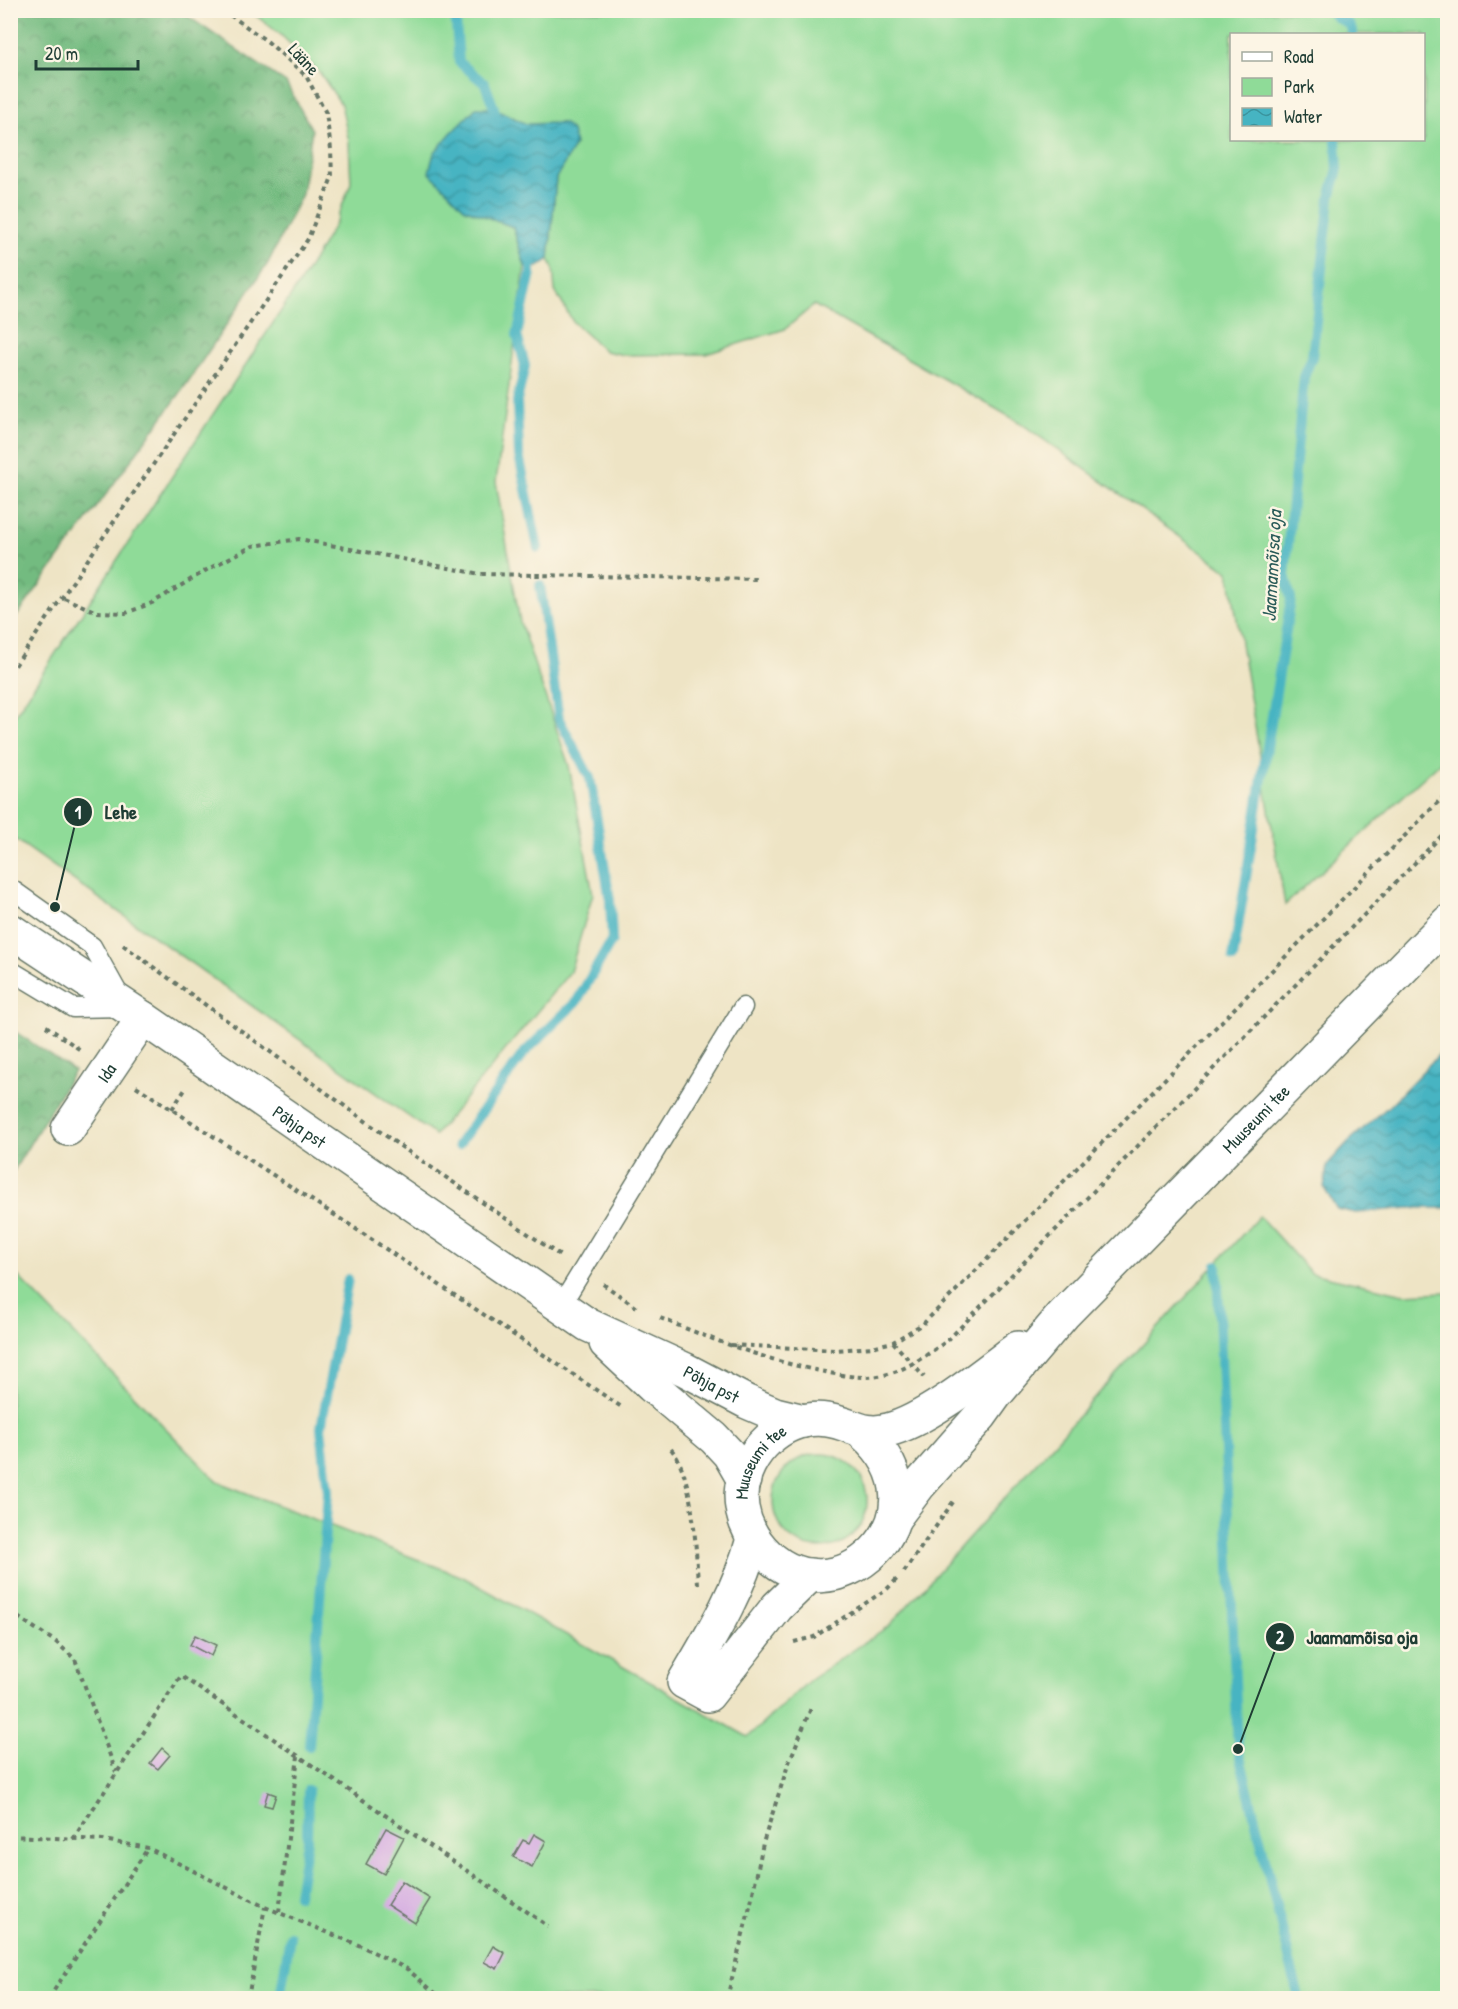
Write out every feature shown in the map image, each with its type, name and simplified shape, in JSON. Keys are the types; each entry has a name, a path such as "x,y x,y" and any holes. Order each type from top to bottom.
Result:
{"street":[{"name":"Muuseumi tee","path":"895,1517 897,1498 895,1479 878,1445 863,1432 825,1419 804,1421 783,1428 765,1441 752,1459 741,1495 742,1510 753,1539 769,1556 788,1569 810,1575 833,1574 854,1568 872,1555 886,1538 895,1517 920,1484 981,1415 1063,1315 1448,922"},
{"name":"Põhja pst","path":"10,930 135,1013 588,1325 684,1369 747,1402 775,1414 804,1421"},
{"name":"Ida","path":"68,1129 108,1068 135,1013"},
{"name":"Muuseumi tee","path":"863,1432 889,1430 913,1420 1063,1315"},
{"name":"Põhja pst","path":"588,1325 652,1386 714,1438 729,1454 744,1480"},
{"path":"753,1539 746,1565 723,1615 684,1682 708,1695 777,1607 810,1575"}],"lane":[{"path":"10,888 92,946 135,1013"},
{"path":"10,970 73,1008 135,1013"},
{"path":"560,1307 743,1007"}],"path":[{"name":"Lääne","path":"10,673 64,598 308,239 332,177 326,114 306,76 268,42 223,10"},
{"path":"64,598 97,612 126,613 152,603 210,568 253,546 299,539 480,574 757,579"},
{"path":"726,1345 837,1350 872,1347 893,1342 924,1323 1448,792"},
{"path":"651,1314 726,1345 789,1365 849,1377 886,1375 913,1364 947,1341 1448,829"},
{"path":"115,939 393,1141 640,1310"},
{"path":"40,1021 632,1414"},
{"path":"893,1342 943,1401"},
{"path":"669,1446 675,1453 686,1481 696,1549 698,1587 703,1601 723,1615"},
{"path":"758,1632 791,1643 814,1636 887,1589 907,1568 959,1493"},
{"path":"10,1612 56,1642 75,1659 116,1773"},
{"path":"73,1839 181,1676 548,1926"},
{"path":"727,1998 763,1843 788,1765 811,1708"},
{"path":"279,1912 298,1756"},
{"path":"10,1836 103,1840 148,1848 265,1907 361,1946 407,1969 441,1998"},
{"path":"50,1998 148,1848"},
{"path":"248,1998 265,1907"}],"green space":[{"path":"11,10 180,11 286,83 312,130 302,194 268,263 181,392 11,624"},
{"path":"250,11 1447,11 1447,756 1285,905 1229,572 1019,422 814,305 785,329 706,354 624,355 605,351 573,322 555,291 553,268 549,259 556,177 575,145 563,123 526,124 494,108 464,208 513,227 525,266 496,482 520,622 569,766 593,894 570,972 435,1135 11,836 11,721 304,276 335,224 351,183 349,142 341,104 320,73 281,35"},
{"path":"11,1029 74,1071 11,1175"},
{"path":"1259,1216 1311,1273 1404,1294 1447,1292 1447,1998 11,1998 10,1268 218,1482 463,1577 748,1737 810,1680 890,1625"},
{"path":"820,1454 838,1458 853,1468 863,1483 867,1501 863,1519 853,1534 838,1544 820,1548 802,1544 787,1534 777,1519 773,1501 777,1483 787,1468 802,1458"}],"water":[{"path":"476,108 494,108 526,124 563,123 572,131 575,145 556,178 549,259 538,267 525,266 513,227 464,208 429,172 434,153"},
{"path":"1447,1046 1447,1208 1409,1208 1355,1213 1337,1209 1324,1188 1327,1165"}],"building":[{"path":"195,1635 216,1645 211,1656 190,1645"},
{"path":"162,1748 170,1755 158,1769 150,1763"},
{"path":"268,1792 276,1795 272,1807 264,1805"},
{"path":"386,1828 404,1837 384,1874 366,1864"},
{"path":"534,1834 546,1841 532,1867 513,1857 523,1840 529,1843"},
{"path":"402,1881 430,1899 415,1923 387,1905"},
{"path":"493,1946 505,1953 497,1969 484,1962"}],"waterway":[{"path":"455,10 459,62 485,84 494,108 496,122"},
{"name":"Jaamamõisa oja","path":"1330,10 1336,17 1350,25 1353,33"},
{"name":"Jaamamõisa oja","path":"1233,958 1291,599 1285,575 1304,377 1312,357 1330,198 1338,169 1336,141"},
{"path":"531,253 531,273 517,335 525,366 517,401 519,455 538,548"},
{"path":"458,1145 523,1054 577,1001 612,940 610,900 590,778 559,719 540,585"},
{"name":"Jaamamõisa oja","path":"1217,1265 1238,1749 1299,1998"},
{"path":"309,1746 328,1492 321,1428 348,1279"},
{"path":"298,1895 307,1841 308,1790"},
{"path":"280,1998 290,1936"}],"place":[{"name":"Lehe","path":"55,907"},
{"name":"Jaamamõisa oja","path":"1238,1749"}]}
